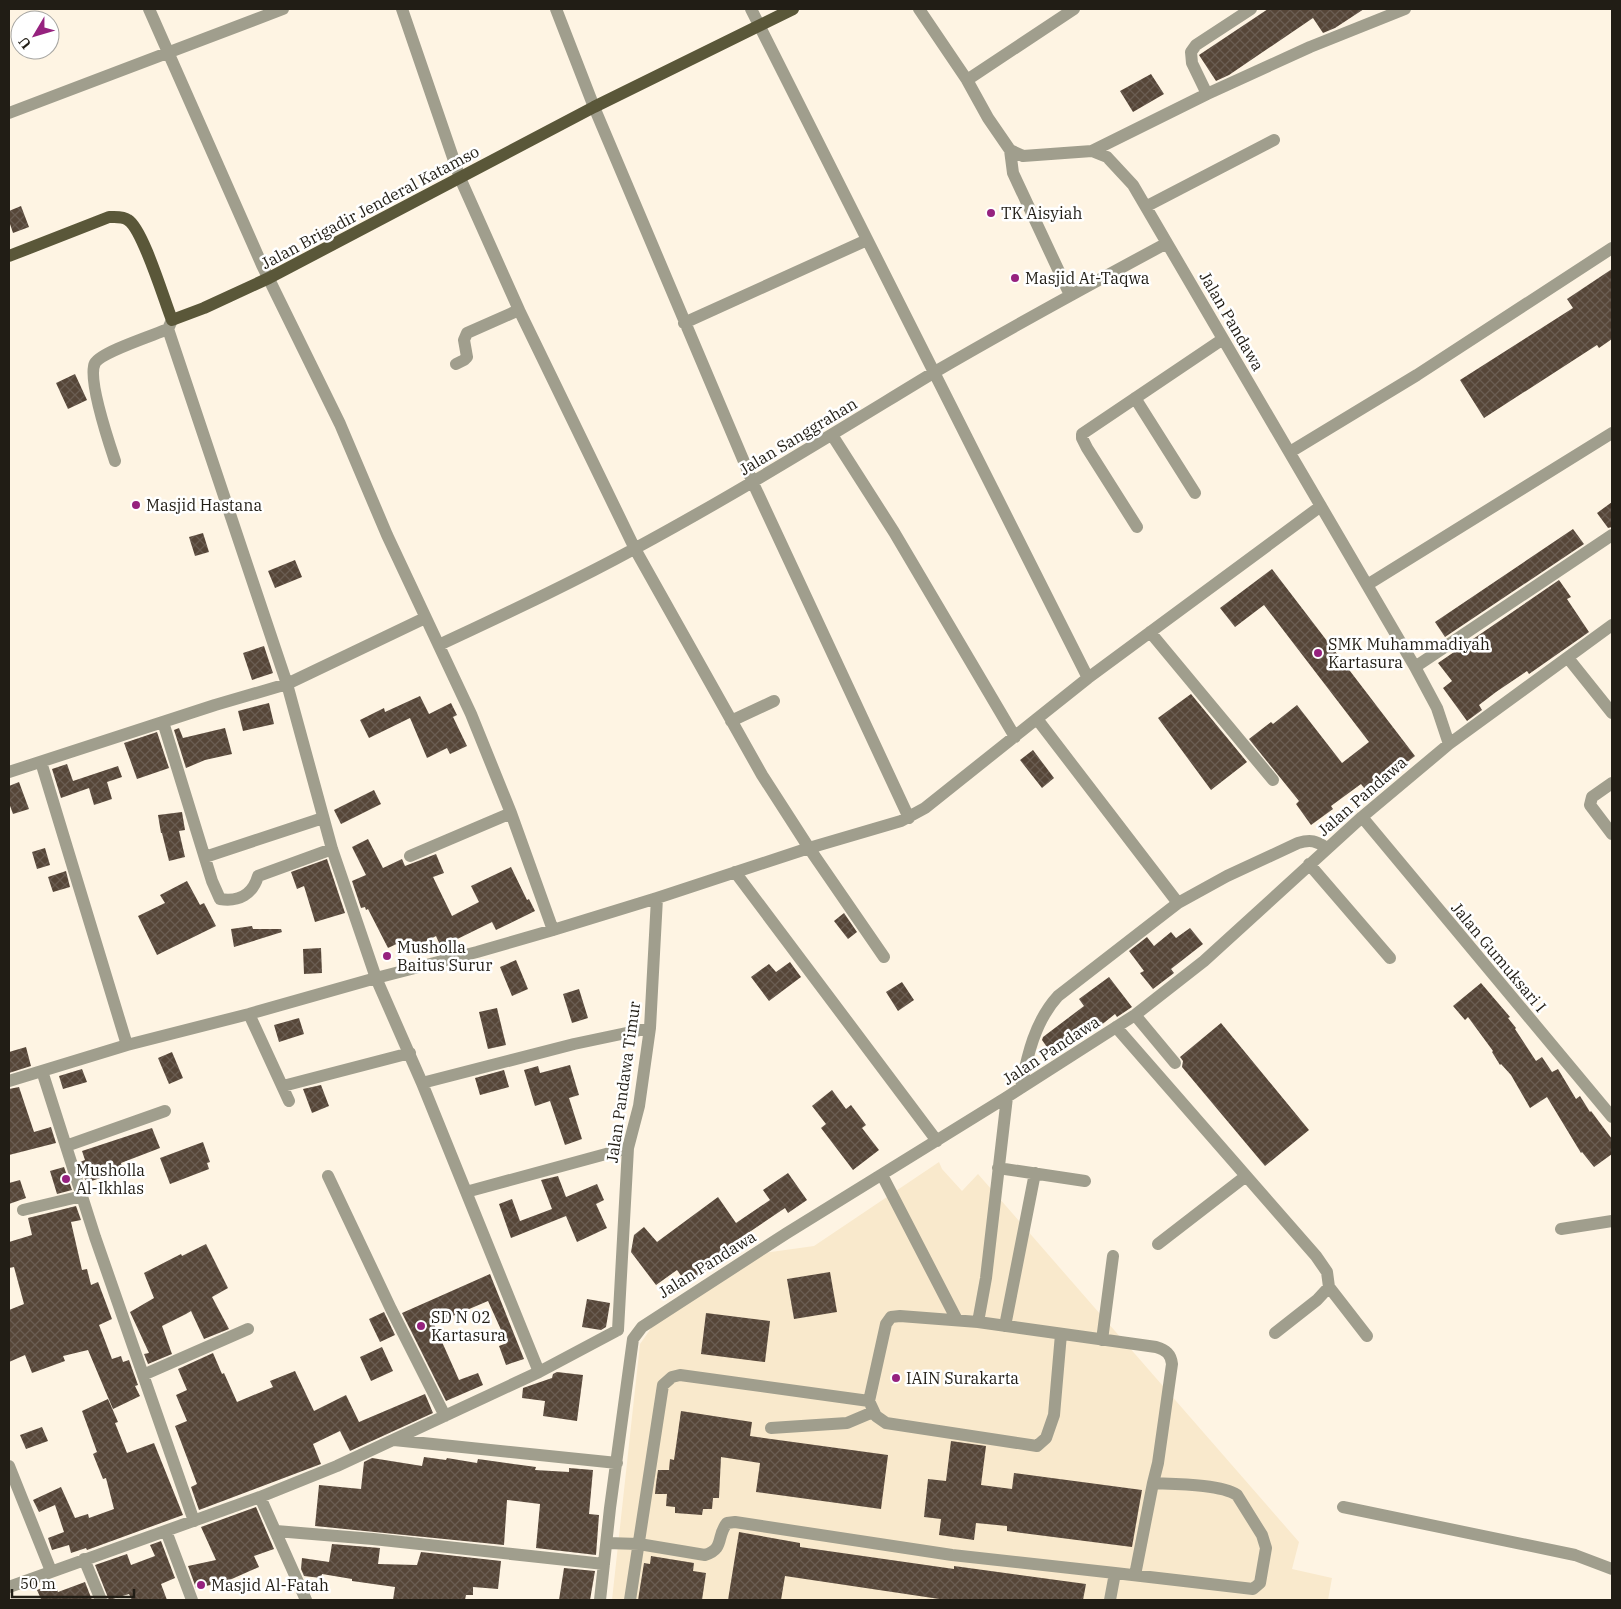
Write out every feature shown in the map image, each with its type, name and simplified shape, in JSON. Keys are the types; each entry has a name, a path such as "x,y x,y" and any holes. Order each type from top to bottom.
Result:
{"main road":[{"name":"Jalan Brigadir Jenderal Katamso","path":"170,325 269,278 594,107 793,9"},
{"path":"9,256 109,217 118,216 127,219 141,236 170,325"}],"street":[{"path":"149,9 269,278 340,424 387,534 471,714 511,814 553,930"},
{"path":"9,113 283,9"},
{"path":"402,9 460,178 518,310 635,548 762,775 809,848 884,957"},
{"path":"556,9 594,107 752,483 909,818"},
{"path":"751,9 1088,678"},
{"path":"919,9 967,80 988,118 1010,150 1013,173 1070,296"},
{"path":"967,80 1074,9"},
{"path":"1207,94 1192,63 1191,52 1196,45 1250,9"},
{"path":"1010,150 1023,156 1092,151 1310,46 1405,9"},
{"path":"1147,206 1274,140"},
{"name":"Jalan Pandawa","path":"1092,151 1108,157 1118,166 1134,185 1147,206 1415,667 1437,708 1449,744"},
{"path":"684,323 867,240"},
{"name":"Jalan Sanggrahan","path":"439,645 554,592 635,548 752,483 934,373 1167,243"},
{"path":"1290,452 1417,375 1612,248"},
{"path":"456,364 467,356 464,340 467,333 518,310"},
{"path":"115,461 94,385 93,370 95,362 112,351 170,325 287,684 332,849 376,978 422,1083 539,1372"},
{"path":"1137,527 1081,436 1084,430 1223,339"},
{"path":"1135,398 1194,493"},
{"path":"1367,585 1612,433"},
{"path":"832,435 894,532 1015,737"},
{"path":"9,1081 127,1044 249,1014 553,930 909,818 937,800 1088,678 1320,506"},
{"path":"1415,667 1612,535"},
{"path":"9,772 287,684 425,618"},
{"name":"Jalan Pandawa","path":"635,1335 653,1318 1135,1016 1204,961 1362,817 1449,744 1612,625"},
{"path":"1150,632 1273,780"},
{"path":"1568,658 1612,713"},
{"path":"731,721 774,701"},
{"path":"1037,720 1178,903"},
{"path":"163,722 220,899 225,900 244,896 249,893 258,876 332,849"},
{"path":"40,762 127,1044"},
{"path":"1612,783 1592,798 1590,805 1612,834"},
{"path":"410,856 511,814"},
{"name":"Jalan Gumuksari I","path":"1362,817 1612,1117"},
{"path":"205,857 323,818"},
{"path":"1021,1088 1032,1039 1052,1002 1058,996 1178,903 1227,876 1307,840 1315,840 1327,848"},
{"path":"1310,864 1390,958"},
{"path":"735,872 937,1141"},
{"name":"Jalan Pandawa Timur","path":"618,1330 628,1148 639,1106 650,1028 657,898"},
{"path":"249,1014 289,1101"},
{"path":"1135,1016 1174,1063"},
{"path":"1116,1027 1316,1256 1326,1272 1329,1287 1367,1336"},
{"path":"422,1083 574,1044 650,1028"},
{"path":"283,1086 410,1054"},
{"path":"42,1071 82,1196 194,1521"},
{"path":"978,1322 986,1278 1006,1097"},
{"path":"66,1146 165,1111"},
{"path":"466,1192 628,1148"},
{"path":"998,1168 1084,1181"},
{"path":"1005,1326 1035,1173"},
{"path":"882,1175 957,1320"},
{"path":"328,1176 390,1309 445,1416"},
{"path":"1158,1244 1246,1176"},
{"path":"23,1210 82,1196"},
{"path":"1560,1229 1612,1221"},
{"path":"1102,1340 1113,1256"},
{"path":"1275,1333 1317,1300 1329,1287"},
{"path":"771,1428 847,1423 871,1407 886,1324 889,1319 900,1316 978,1322 1165,1350 1171,1358 1171,1373 1158,1463 1135,1575"},
{"path":"143,1375 248,1329"},
{"path":"9,1586 260,1497 337,1466 539,1372 618,1330 635,1335 600,1600"},
{"path":"630,1600 662,1387 671,1378 680,1375 871,1407 886,1423 1037,1446 1046,1438 1054,1415 1061,1334"},
{"path":"394,1440 617,1463"},
{"path":"9,1466 51,1571"},
{"path":"607,1543 639,1544 705,1555 712,1553 717,1548 724,1526 727,1523 735,1522 952,1555 1253,1589 1260,1584 1266,1548 1262,1535 1237,1495 1220,1488 1153,1483"},
{"path":"260,1497 306,1600"},
{"path":"1343,1507 1575,1555 1612,1569"},
{"path":"166,1531 192,1600"},
{"path":"276,1531 372,1538 604,1564"},
{"path":"84,1559 101,1600"},
{"path":"1110,1600 1115,1573"}],"shaded area":[{"name":"IAIN Surakarta","path":"939,1162 942,1169 962,1191 978,1174 1299,1542 1292,1569 1332,1578 1328,1600 612,1600 640,1344 661,1314 756,1254 814,1246"}],"building":[{"path":"1268,9 1364,9 1335,28 1323,33 1313,18 1229,75 1216,81 1199,55"},
{"path":"1151,74 1164,94 1133,112 1120,91"},
{"path":"21,206 29,227 13,233 9,221 9,211"},
{"path":"1612,269 1612,339 1599,348 1597,345 1484,418 1460,380 1573,308 1567,299"},
{"path":"75,374 87,400 68,409 56,383"},
{"path":"1612,502 1612,527 1608,528 1597,513"},
{"path":"1573,529 1584,544 1445,637 1435,622"},
{"path":"203,533 209,552 195,556 189,537"},
{"path":"295,560 302,577 275,588 268,571"},
{"path":"1272,569 1415,756 1368,793 1361,784 1331,806 1333,809 1311,825 1296,804 1299,801 1249,739 1271,722 1273,724 1297,705 1342,763 1369,742 1264,605 1235,627 1220,608"},
{"path":"1559,580 1571,597 1567,599 1589,632 1529,674 1527,671 1496,692 1479,705 1482,710 1467,721 1443,688 1452,681 1438,663"},
{"path":"264,646 273,673 252,680 243,653"},
{"path":"1191,694 1247,762 1211,790 1158,718"},
{"path":"420,696 429,714 451,703 457,715 453,717 467,746 450,754 447,748 427,758 410,718 369,738 360,720 384,708 385,712"},
{"path":"269,703 274,724 243,731 238,711"},
{"path":"179,728 183,738 225,728 232,754 205,760 186,768 174,730"},
{"path":"157,732 169,768 137,779 124,743"},
{"path":"1033,750 1054,778 1042,788 1020,760"},
{"path":"67,764 73,781 118,766 122,777 107,782 112,799 94,805 89,788 61,798 52,769"},
{"path":"19,782 29,809 13,814 9,803 9,786"},
{"path":"374,790 381,804 341,824 334,810"},
{"path":"182,812 185,830 179,831 185,857 169,861 158,815"},
{"path":"368,839 383,868 402,859 405,866 436,854 444,873 433,877 452,916 479,902 471,886 511,867 527,900 529,899 535,911 496,930 492,922 441,947 436,936 410,950 405,940 388,948 368,909 366,910 365,907 361,908 352,881 366,875 352,847"},
{"path":"45,848 50,865 37,869 32,852"},
{"path":"327,859 345,913 315,922 304,886 297,889 291,872"},
{"path":"66,871 70,887 53,892 48,877"},
{"path":"187,881 200,905 204,903 216,926 157,955 138,916 165,903 160,895"},
{"path":"844,913 857,932 848,939 834,921"},
{"path":"252,926 253,929 281,929 282,932 234,947 231,929"},
{"path":"1190,928 1203,944 1171,969 1174,973 1153,989 1140,973 1144,971 1129,951 1147,937 1154,946 1171,932 1176,938"},
{"path":"321,948 322,973 304,974 303,949"},
{"path":"516,960 528,989 512,996 500,967"},
{"path":"790,962 801,977 769,1001 751,977 769,964 776,972"},
{"path":"1109,977 1132,1007 1117,1017 1115,1014 1100,1026 1096,1020 1051,1053 1042,1040 1043,1037 1084,1006 1079,999"},
{"path":"902,982 914,1000 898,1011 886,992"},
{"path":"1481,983 1510,1017 1508,1018 1536,1061 1542,1057 1552,1072 1558,1069 1576,1099 1580,1096 1590,1112 1612,1139 1612,1154 1594,1167 1581,1153 1547,1097 1530,1108 1511,1075 1500,1065 1493,1051 1468,1017 1465,1020 1453,1006"},
{"path":"579,989 588,1018 572,1023 563,994"},
{"path":"497,1008 506,1045 488,1049 479,1012"},
{"path":"299,1018 304,1034 279,1042 274,1025"},
{"path":"1221,1023 1309,1130 1265,1166 1182,1067 1183,1061 1180,1057"},
{"path":"26,1047 31,1066 9,1073 9,1052"},
{"path":"172,1052 183,1078 169,1084 158,1058"},
{"path":"570,1065 579,1095 569,1098 582,1139 565,1145 550,1101 535,1106 524,1070 538,1066 540,1073"},
{"path":"82,1069 87,1082 63,1089 59,1076"},
{"path":"504,1070 509,1087 480,1095 475,1078"},
{"path":"321,1085 329,1106 312,1113 303,1089"},
{"path":"19,1087 34,1132 51,1127 56,1143 9,1155 9,1089"},
{"path":"832,1090 846,1109 851,1105 866,1125 862,1128 879,1150 853,1170 821,1128 826,1124 812,1106"},
{"path":"152,1128 160,1148 121,1163 123,1170 86,1183 80,1162 85,1160 82,1151"},
{"path":"203,1142 210,1162 207,1163 209,1169 170,1184 160,1158"},
{"path":"64,1167 72,1190 57,1194 50,1171"},
{"path":"788,1173 807,1200 788,1213 785,1208 745,1235 748,1239 687,1284 677,1270 656,1285 631,1252 634,1235 644,1227 657,1242 718,1197 736,1223 770,1200 763,1190"},
{"path":"558,1176 566,1197 597,1184 604,1200 596,1204 607,1228 577,1242 566,1216 511,1238 499,1204 512,1199 520,1221 552,1209 541,1180"},
{"path":"20,1180 26,1198 9,1204 9,1183"},
{"path":"76,1206 81,1220 71,1222 82,1270 87,1269 91,1285 98,1282 112,1319 99,1325 112,1359 121,1356 123,1362 129,1360 138,1385 135,1386 140,1396 113,1409 88,1350 63,1356 65,1361 32,1373 25,1355 9,1362 9,1310 24,1304 14,1267 9,1268 9,1242 32,1235 28,1218"},
{"path":"206,1244 228,1288 212,1297 229,1329 204,1339 191,1311 162,1326 172,1354 148,1364 144,1354 149,1353 130,1312 154,1298 144,1273 181,1254 182,1256"},
{"path":"830,1272 837,1312 794,1319 787,1279"},
{"path":"490,1274 524,1359 506,1365 499,1346 507,1343 488,1301 434,1324 459,1380 478,1373 483,1385 446,1401 402,1313"},
{"path":"587,1299 610,1303 606,1327 601,1330 582,1327"},
{"path":"384,1312 395,1335 380,1342 369,1319"},
{"path":"706,1313 770,1321 765,1362 701,1354"},
{"path":"382,1347 393,1371 371,1381 360,1357"},
{"path":"213,1353 237,1402 273,1387 270,1381 295,1371 314,1411 346,1395 359,1422 425,1394 433,1413 350,1451 340,1431 313,1444 321,1464 199,1510 191,1487 197,1484 175,1426 187,1421 176,1395 187,1390 178,1369"},
{"path":"557,1372 583,1375 577,1421 543,1416 545,1401 522,1398 523,1388 552,1378 553,1374"},
{"path":"108,1399 118,1422 115,1423 127,1453 154,1443 183,1515 87,1550 86,1548 71,1553 69,1545 52,1550 48,1538 64,1532 55,1505 39,1512 33,1500 61,1487 75,1518 88,1514 89,1518 114,1509 106,1478 103,1479 93,1454 97,1452 82,1411"},
{"path":"681,1411 752,1422 750,1436 888,1455 881,1509 756,1492 760,1463 721,1457 719,1498 713,1498 712,1509 703,1509 702,1515 675,1513 675,1507 666,1506 667,1494 655,1494 658,1470 669,1470 670,1459 674,1460"},
{"path":"42,1427 48,1441 26,1449 20,1435"},
{"path":"951,1441 986,1446 981,1485 1012,1489 1014,1473 1142,1490 1132,1547 1007,1531 1007,1526 976,1523 974,1540 939,1535 941,1519 924,1517 928,1479 946,1481"},
{"path":"424,1457 446,1460 447,1458 477,1463 478,1459 536,1467 535,1470 569,1472 569,1468 593,1470 589,1514 599,1515 596,1555 536,1548 540,1504 507,1500 504,1545 315,1526 319,1485 361,1489 364,1462 372,1458 422,1466"},
{"path":"256,1507 274,1549 254,1556 259,1567 225,1582 196,1588 188,1566 216,1560 201,1527"},
{"path":"739,1532 800,1543 800,1547 954,1569 954,1566 1086,1584 1083,1600 946,1600 785,1576 781,1600 728,1600"},
{"path":"161,1541 175,1578 161,1584 167,1600 132,1600 129,1594 109,1600 95,1565 127,1554 131,1565 155,1556 150,1545"},
{"path":"332,1544 380,1548 378,1564 417,1565 421,1552 501,1561 498,1589 473,1587 473,1595 466,1595 465,1600 393,1600 395,1587 352,1581 352,1579 322,1574 321,1578 304,1576 301,1569 302,1558 329,1562"},
{"path":"651,1556 694,1563 693,1571 706,1573 702,1600 638,1600 644,1563 650,1564"},
{"path":"564,1568 595,1571 590,1600 559,1600"},
{"path":"85,1582 92,1600 40,1600 37,1590 54,1583 58,1592"}],"place":[{"name":"TK Aisyiah","path":"991,213"},
{"name":"Masjid At-Taqwa","path":"1015,278"},
{"name":"Masjid Hastana","path":"136,505"},
{"name":"SMK Muhammadiyah Kartasura","path":"1318,653"},
{"name":"Musholla Baitus Surur","path":"387,956"},
{"name":"Musholla Al-Ikhlas","path":"66,1179"},
{"name":"SD N 02 Kartasura","path":"421,1326"},
{"name":"IAIN Surakarta","path":"896,1378"},
{"name":"Masjid Al-Fatah","path":"201,1585"}]}
